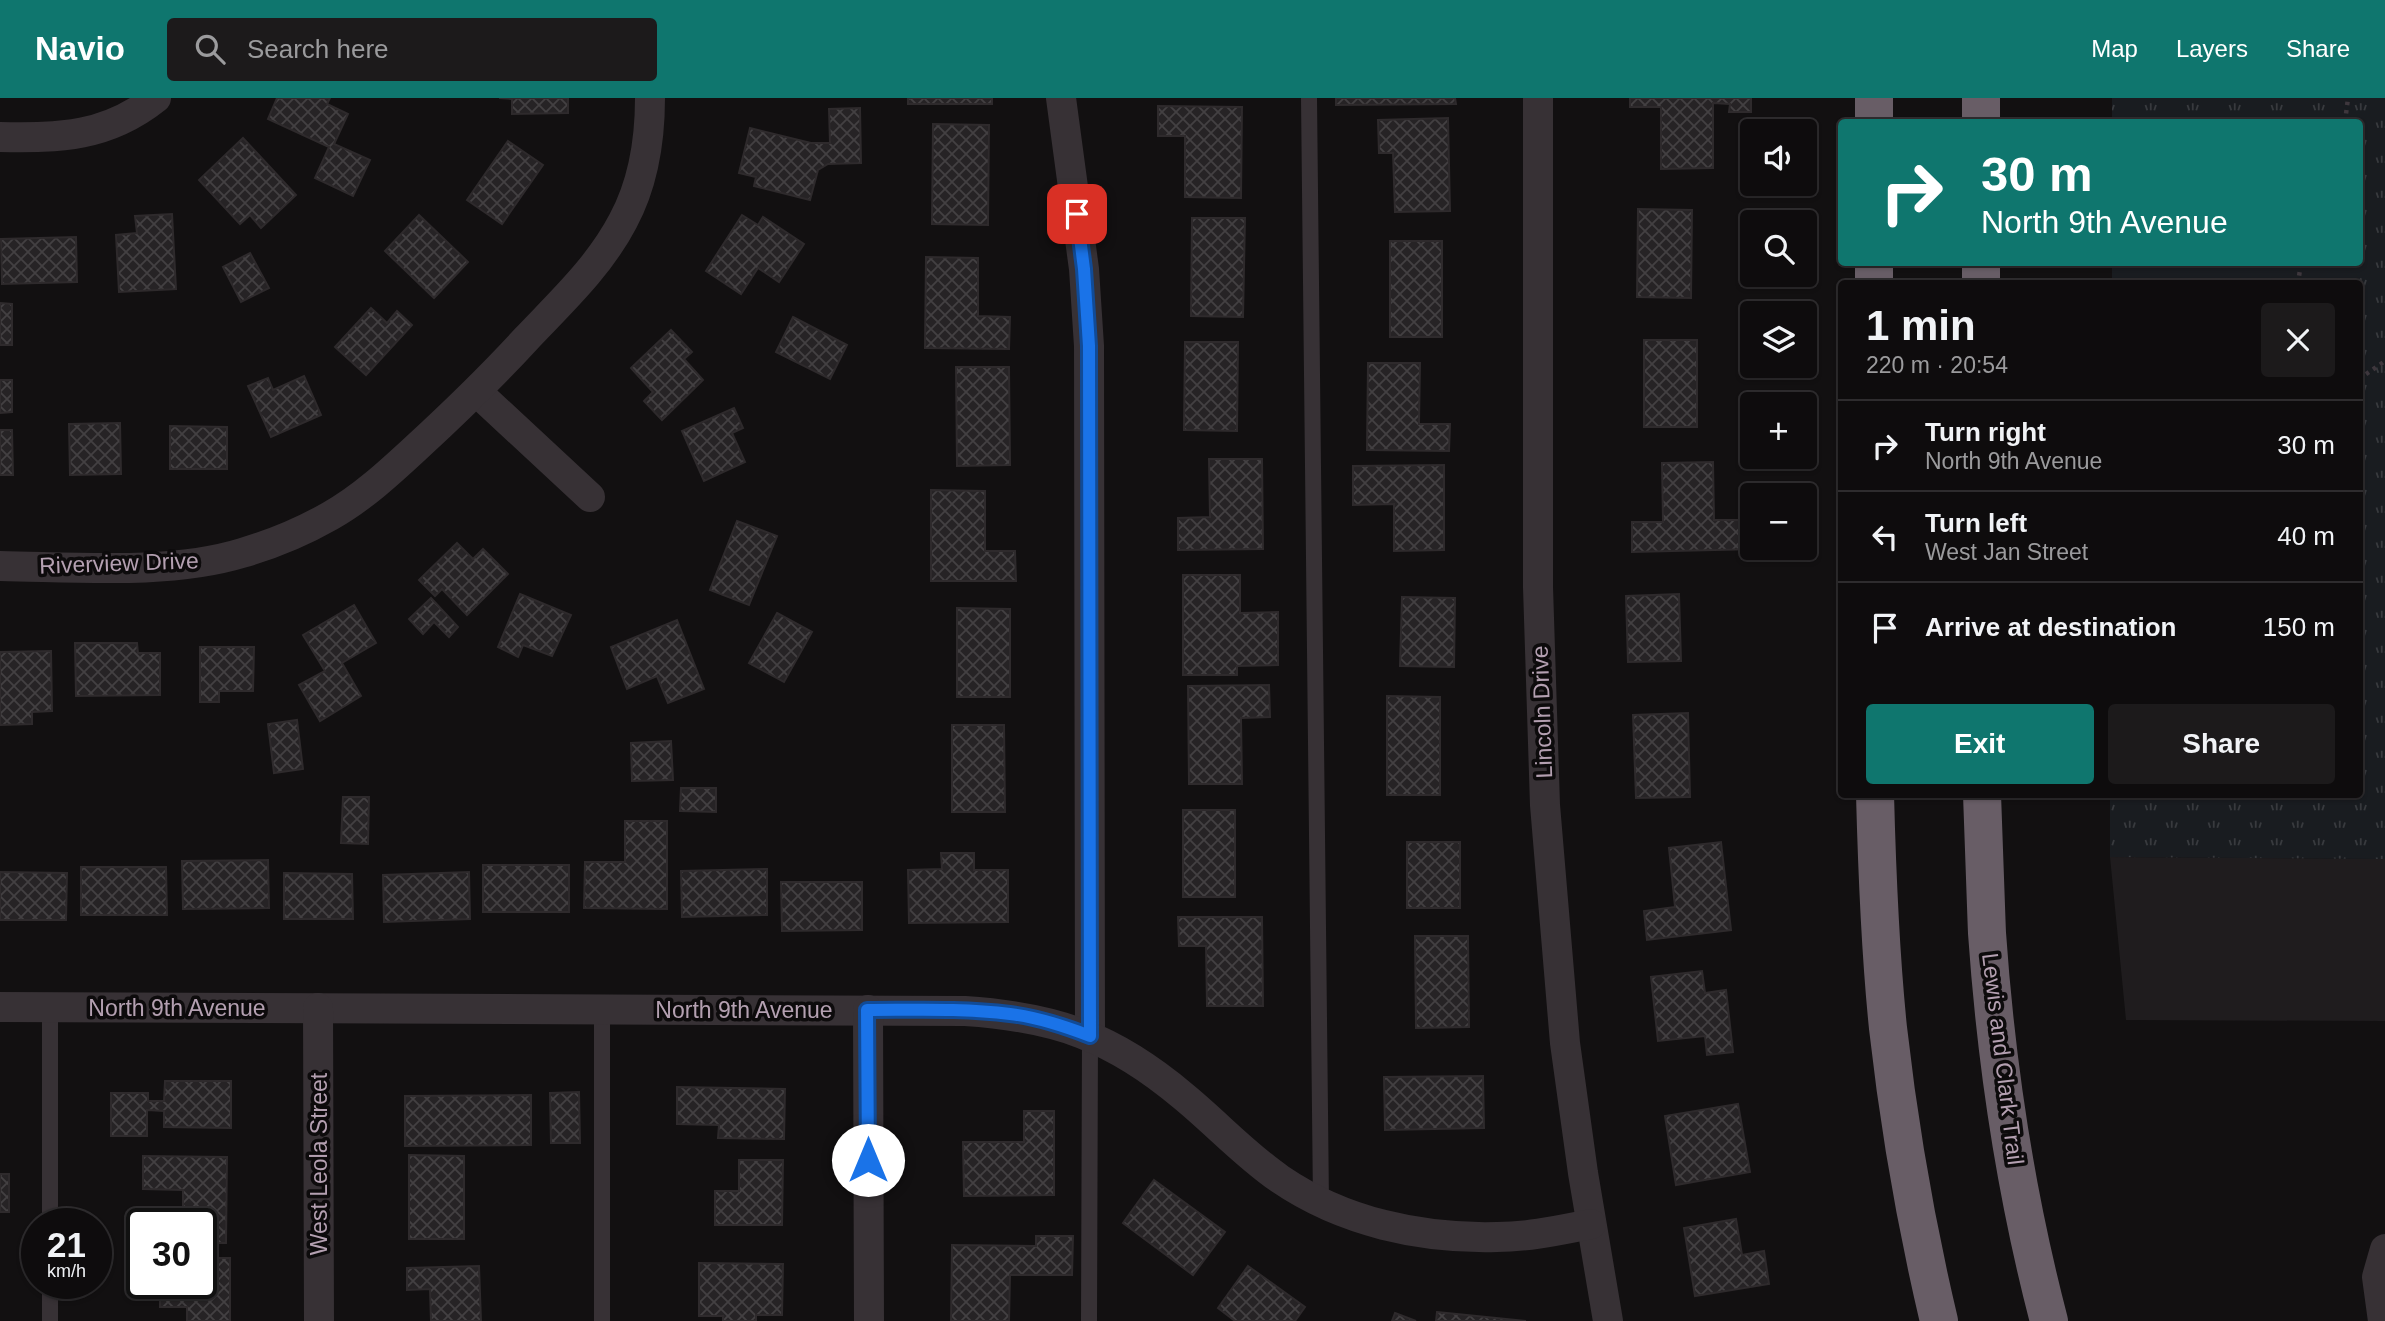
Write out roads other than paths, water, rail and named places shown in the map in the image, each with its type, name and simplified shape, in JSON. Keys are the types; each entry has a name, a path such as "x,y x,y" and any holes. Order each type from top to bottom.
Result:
{"highway":[{"path":"1874,98 1874,119"},
{"path":"1981,98 1981,119"},
{"path":"1875,798 1878,902 1888,1028 1905,1153 1938,1321"},
{"name":"Lewis and Clark Trail","path":"1982,798 1987,934 1999,1057 2017,1171 2049,1321"},
{"path":"2017,1171 2070,1321"}],"street":[{"path":"0,137 78,135 110,126 140,111 156,98"},
{"name":"Riverview Drive","path":"0,566 143,567 192,564 240,554 288,538 332,515 372,487 477,392 577,286 610,243 624,219 639,182 647,141 650,98"},
{"path":"1061,98 1084,269 1089,346 1090,1036"},
{"name":"Lincoln Drive","path":"1538,98 1538,587 1545,806 1565,1043 1608,1321"},
{"path":"477,392 590,497"},
{"name":"North 9th Avenue","path":"0,1007 965,1010 1012,1014 1058,1024 1132,1056 1183,1095 1244,1151 1280,1179 1321,1203 1364,1220 1409,1231 1455,1237 1526,1235 1591,1224"},
{"name":"West Leola Street","path":"318,1008 319,1321"},
{"path":"867,1010 869,1321"},
{"path":"2383,1321 2377,1277 2385,1249"}],"lane":[{"path":"1309,98 1321,1203"},
{"path":"50,1007 50,1208"},
{"path":"602,1009 602,1321"},
{"path":"1089,1321 1090,1036"},
{"path":"50,1299 50,1321"}]}
